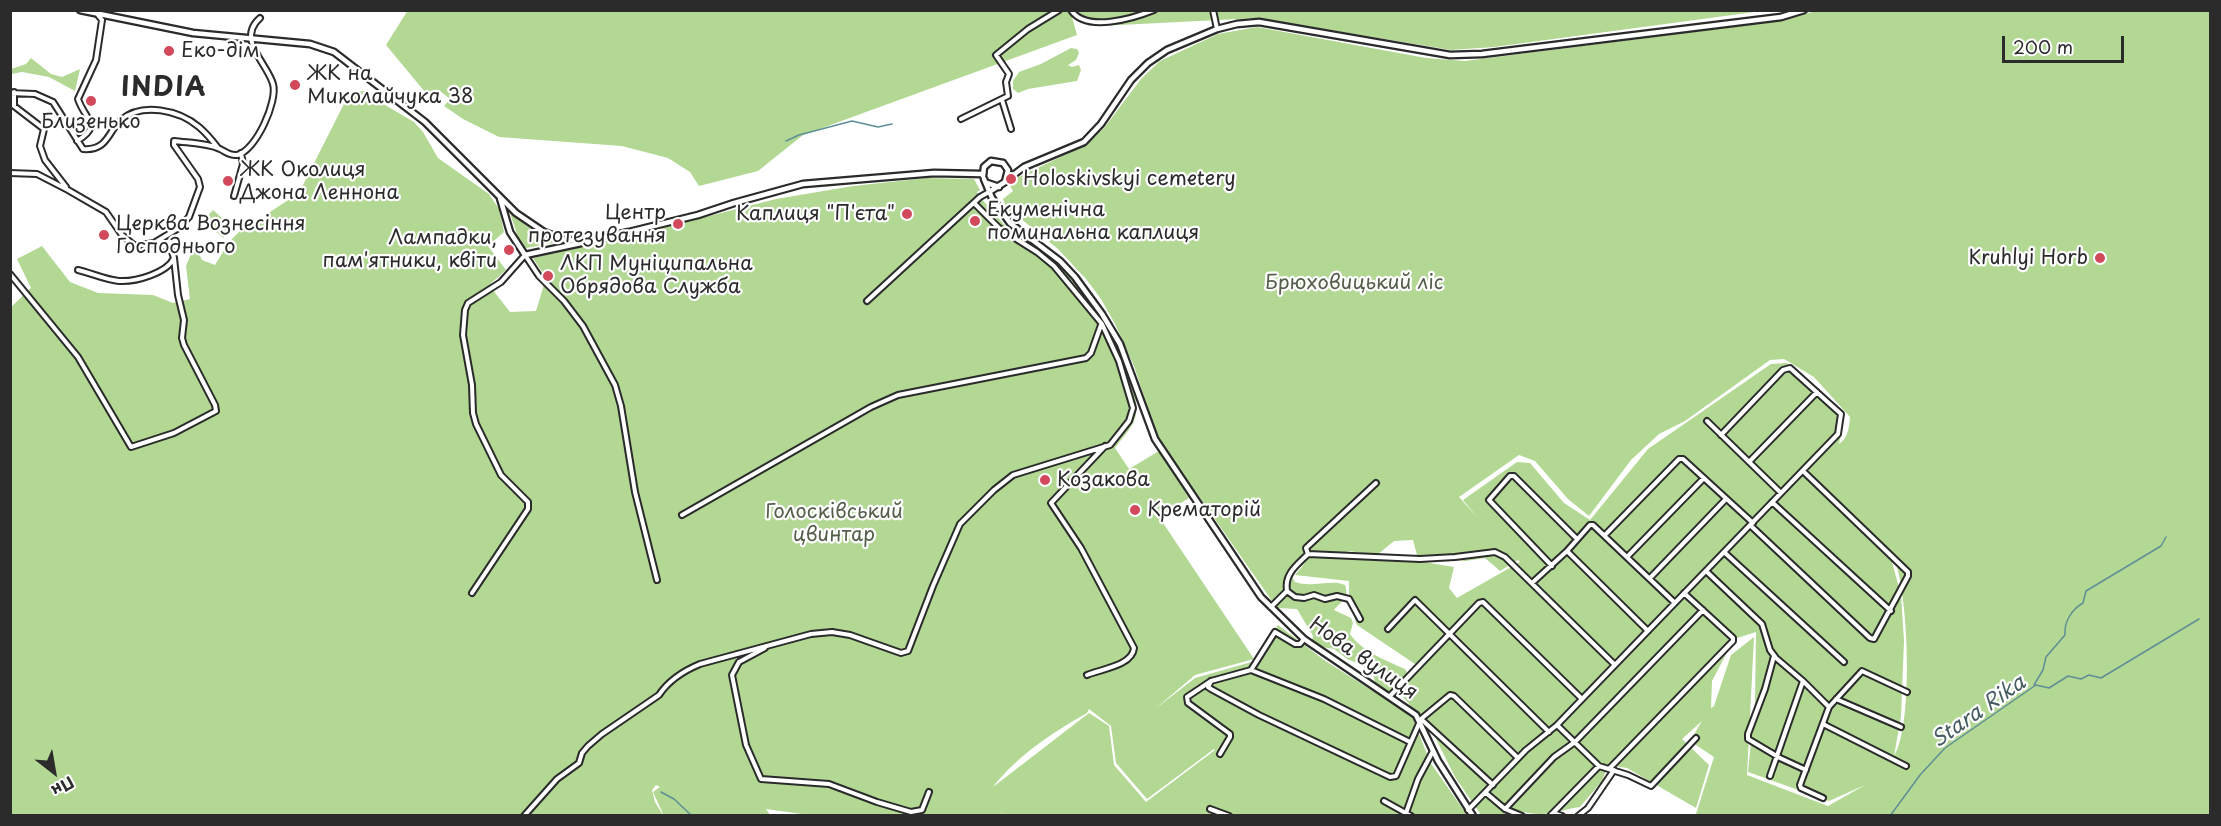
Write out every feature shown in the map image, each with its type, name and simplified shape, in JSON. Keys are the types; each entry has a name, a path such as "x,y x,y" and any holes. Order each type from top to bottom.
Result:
{"street":[{"path":"961,119 1008,96 1006,82 1009,74 996,55 1028,29 1059,10"},
{"path":"1071,10 1081,19 1103,23 1154,10"},
{"path":"1214,10 1217,29"},
{"path":"867,301 989,192 1024,167 1084,142 1101,124 1131,80 1148,63 1167,50 1217,29 1259,22 1450,55 1482,54 1758,20 1804,10"},
{"path":"83,11 193,33 310,44 334,52 425,122 500,198 532,225 564,240 587,241"},
{"path":"77,141 89,133 91,127 90,120 78,99 96,60 102,24 102,18 98,15"},
{"path":"10,173 37,174 106,212 131,244 141,246 154,243 177,229 189,217 200,187 198,179 174,145 174,141 218,148 229,154 241,153 251,146 260,134 274,96 273,85 253,47 251,37 253,26 260,18"},
{"path":"68,190 45,160 40,146 44,129 14,106 12,92 35,94 53,102 83,149 97,147 109,139 123,118 136,111 150,110 180,115 189,120 205,132 218,148"},
{"path":"1002,100 1011,129"},
{"path":"234,196 243,164 241,153"},
{"path":"983,177 984,167 991,161 1015,168 1024,167"},
{"path":"1003,163 1008,170 1008,179"},
{"path":"472,593 528,509 528,502 501,476 476,424 464,342 465,310 468,303 501,282 525,255 698,216 734,203 803,184 934,173 983,177 990,185 999,187"},
{"name":"Нова вулиця","path":"983,177 989,192 1010,224 1060,261 1075,277 1102,314 1126,360 1155,439 1261,597 1304,639 1390,696 1419,719 1437,761 1473,816"},
{"path":"500,198 510,232 539,276 564,301 583,326 615,385 621,406 634,492 657,580"},
{"path":"524,816 557,780 579,763 582,753 588,746 659,695 665,686 684,671 708,661 811,634 832,632 850,635 905,653 910,648 919,619 960,524 994,490 1013,475 1105,446 1112,442 1130,421 1133,408 1119,361 1102,324 1054,266 1037,252 999,228 974,203"},
{"path":"10,274 78,357 131,447 174,433 216,411 182,338 184,320 171,249 154,243"},
{"path":"78,270 120,281 141,278 166,268 174,258"},
{"path":"682,515 871,407 891,398 1086,358 1091,353 1102,324"},
{"path":"1468,810 1518,758 1557,725 1838,434 1841,414 1790,368 1783,370 1721,435"},
{"path":"1749,462 1817,392"},
{"path":"1707,421 1781,493"},
{"path":"1087,675 1125,662 1133,655 1134,648 1080,548 1051,503 1105,446"},
{"path":"1605,535 1679,459 1683,459 1870,638 1874,639 1891,611 1908,572 1803,471"},
{"path":"1552,566 1490,502 1490,498 1510,476 1514,476 1578,539"},
{"path":"1628,556 1704,478"},
{"path":"1308,555 1306,549 1376,483"},
{"path":"1650,578 1726,499"},
{"path":"1773,502 1891,611"},
{"path":"1532,583 1552,566 1590,525 1593,525 1675,603"},
{"path":"1566,551 1648,631"},
{"path":"1360,619 1349,599 1337,596 1325,599 1314,595 1304,598 1295,597 1287,591 1285,582 1293,568 1308,555 1420,559 1495,552 1505,557 1615,665"},
{"path":"1724,552 1844,662"},
{"path":"1706,571 1762,624 1770,650 1774,655 1829,707"},
{"path":"1270,608 1287,591"},
{"path":"1609,769 1733,641 1733,638 1684,593"},
{"path":"1388,628 1415,600 1549,732"},
{"path":"1390,696 1479,603 1483,602 1582,699"},
{"path":"1505,809 1549,762 1575,742 1703,610"},
{"path":"1251,670 1275,632 1295,644 1300,644 1304,639"},
{"path":"773,644 747,656 734,669 732,675 746,745 761,779 829,784 911,812 922,810"},
{"path":"1774,655 1748,739 1806,770"},
{"path":"1220,754 1230,734 1203,715 1186,699 1189,694 1210,681 1251,670 1323,699 1410,742"},
{"path":"1823,798 1800,788 1829,707 1862,671 1907,692"},
{"path":"1210,681 1208,687 1259,716 1390,777 1396,776 1419,719 1446,697 1454,696 1518,758"},
{"path":"1770,776 1803,681"},
{"path":"1836,699 1901,727"},
{"path":"1419,719 1493,786"},
{"path":"1823,724 1906,766"},
{"path":"1557,725 1599,766 1651,786 1696,738"},
{"path":"1406,813 1419,778 1433,751"},
{"path":"1551,814 1599,766"},
{"path":"1578,816 1588,808 1614,770"},
{"path":"922,810 929,792"},
{"path":"1486,793 1505,809 1518,815"},
{"path":"1384,801 1411,816"},
{"path":"1210,809 1229,816"},
{"path":"922,810 927,816"},
{"path":"1551,814 1562,816"}],"green space":[{"path":"408,10 1070,10 1077,35 803,135 758,171 699,186 690,172 668,158 622,146 499,137 463,119 444,106 450,99 440,91 434,98 425,92 386,45"},
{"path":"1078,11 1762,11 1494,47 1451,50 1258,18 1100,26 1083,19"},
{"name":"Брюховицький ліс","path":"1816,11 2210,11 2210,815 1699,815 1696,814 1714,757 1690,741 1702,721 1682,739 1709,765 1696,808 1627,768 1608,765 1602,781 1580,807 1544,814 1519,811 1510,815 1481,815 1455,777 1432,731 1398,691 1418,666 1357,625 1349,601 1349,581 1295,575 1305,563 1291,575 1295,582 1301,584 1340,583 1345,585 1344,600 1334,610 1351,618 1353,623 1350,634 1367,650 1407,672 1392,692 1387,692 1375,685 1374,677 1362,665 1347,659 1334,649 1312,642 1313,636 1297,609 1277,608 1158,438 1134,366 1101,299 1058,249 1021,219 1009,213 1003,199 1013,191 1010,186 1017,178 1085,145 1104,128 1141,79 1160,61 1218,34 1257,27 1426,58 1465,61 1778,21","holes":["1784,359 1814,377 1850,417 1842,442 1839,444 1844,417 1810,382 1787,363 1771,364 1648,449 1590,520 1564,503 1530,463 1517,462 1463,500 1478,518 1459,497 1519,455 1535,461 1568,499 1589,516 1631,460 1659,434 1685,421 1770,360","1413,540 1417,555 1465,561 1485,558 1500,571 1518,560 1520,562 1457,598 1449,588 1454,567 1405,559 1344,557 1349,551 1377,555 1394,541","1892,553 1898,570 1902,594 1907,656 1905,716 1894,756 1901,716 1904,641 1901,595 1892,562","1756,632 1755,701 1748,772 1829,801 1865,785 1828,806 1747,775 1754,637 1731,655 1714,706 1711,708 1712,681 1734,639"]},
{"path":"1071,48 1077,49 1079,53 1076,60 1068,65 1072,67 1079,65 1081,70 1077,81 1028,89 1018,93 1013,89 1013,81 1019,72 1041,64"},
{"path":"31,58 51,74 62,77 80,69 75,91 49,77 22,72 11,74 11,69 26,64"},
{"name":"Голосківський цвинтар","path":"366,91 414,122 423,132 438,158 489,194 499,209 504,232 488,246 506,270 489,285 510,312 536,311 546,278 533,258 776,199 853,186 927,178 974,179 980,190 977,192 980,197 1008,229 1058,263 1082,290 1101,317 1135,396 1136,405 1135,418 1115,448 1129,469 1159,451 1189,498 1159,517 1254,659 1195,675 1155,709 1195,678 1255,661 1278,625 1324,660 1412,716 1430,762 1467,815 1004,816 1000,809 1003,815 816,816 766,809 770,815 664,816 653,792 660,787 656,785 652,790 655,802 663,815 11,816 10,308 31,288 17,259 42,246 70,282 98,293 153,295 173,303 190,299 186,266 195,244 202,260 215,265 229,242 250,221 255,229 270,212 299,193 350,92","holes":["1089,709 1111,726 1116,763 1147,799 1215,750 1146,802 1114,765 1109,726 1089,713 993,787 1024,755 1087,713"]},
{"path":"213,210 232,227 223,238 204,220"},
{"path":"509,210 532,229 559,242 526,248 519,240"}],"waterway":[{"path":"786,141 799,135 852,121 878,127 892,124"},
{"path":"2034,685 2043,670 2046,657 2065,635 2069,617 2083,603 2086,591 2161,546 2166,537"},
{"name":"Stara Rika","path":"1890,816 1920,775 1945,748 2036,685 2049,688 2068,676 2081,679 2089,675 2101,678 2199,619"},
{"path":"661,792 674,799 692,816"}],"place":[{"name":"Еко-дім","path":"169,51"},
{"name":"ЖК на Миколайчука 38","path":"295,85"},
{"name":"Близенько","path":"91,101"},
{"name":"Holoskivskyi cemetery","path":"1011,179"},
{"name":"ЖК Околиця Джона Леннона","path":"228,181"},
{"name":"Каплиця \"П'єта\"","path":"907,214"},
{"name":"Екуменічна поминальна каплиця","path":"975,221"},
{"name":"Центр протезування","path":"678,224"},
{"name":"Церква Вознесіння Господнього","path":"104,235"},
{"name":"Лампадки, пам'ятники, квіти","path":"509,250"},
{"name":"Kruhlyi Horb","path":"2100,258"},
{"name":"ЛКП Муніципальна Обрядова Служба","path":"548,276"},
{"name":"Козакова","path":"1045,480"},
{"name":"Крематорій","path":"1135,510"}],"district":[{"name":"INDIA","path":"164,89"}]}
